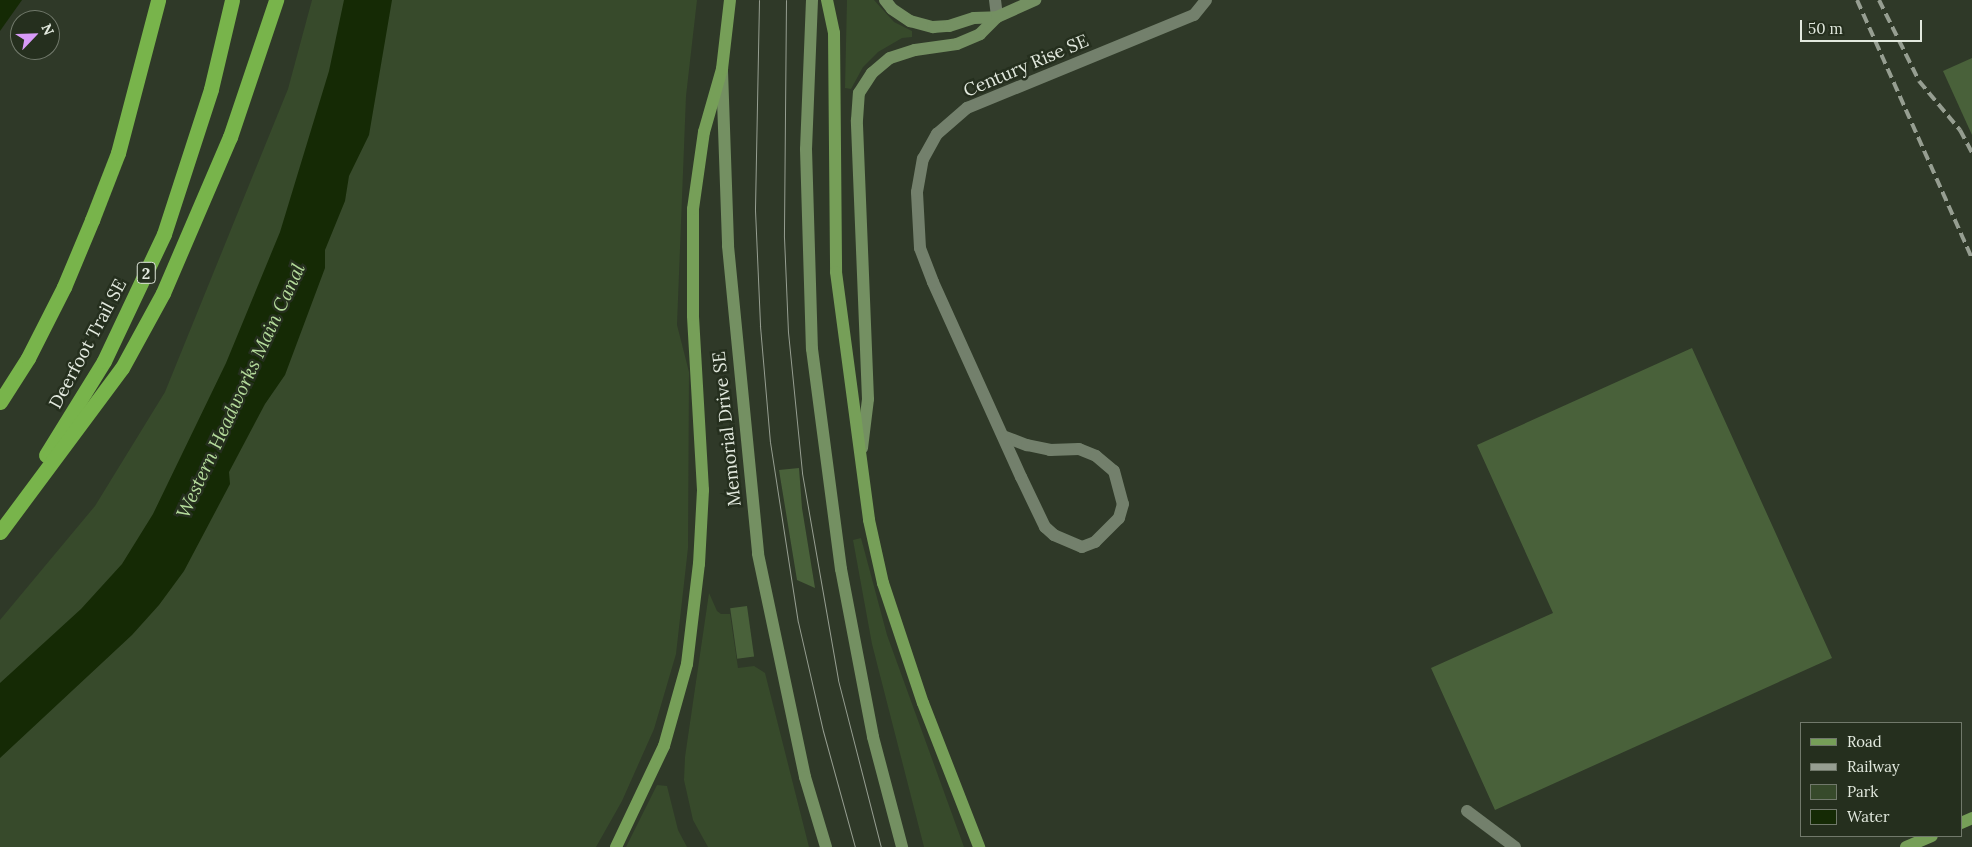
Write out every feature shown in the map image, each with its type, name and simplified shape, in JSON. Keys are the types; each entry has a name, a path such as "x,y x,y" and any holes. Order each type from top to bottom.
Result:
{"highway":[{"path":"0,402 28,358 55,305 92,220 118,152 158,0"},
{"name":"Deerfoot Trail SE","path":"0,519 84,397 139,289 181,186 211,89 232,0"},
{"path":"0,532 122,368 163,293 230,137 276,0"}],"main road":[{"name":"Memorial Drive SE","path":"730,0 722,68 728,246 758,554 805,777 826,847"},
{"path":"812,0 806,158 812,349 841,569 874,737 902,847"},
{"path":"827,0 834,33 836,272 860,463 883,583 942,757 979,847"},
{"path":"885,0 892,9 910,21 933,27 949,26 974,18 997,17"},
{"path":"860,463 868,398 856,120 859,94 872,73 890,58 914,50 957,44 980,34 997,17 1035,0"},
{"path":"616,847 664,746 687,664 699,564 703,490 693,315 693,209 704,132 722,68"},
{"path":"1906,847 1930,837"}],"street":[{"path":"995,0 997,17"},
{"name":"Century Rise SE","path":"1004,436 1027,445 1079,449 1096,456 1114,470 1122,504 1119,518 1095,542 1082,547 1054,535 1046,527 1004,436 920,248 917,192 924,159 937,134 967,108 1194,15 1206,0"},
{"path":"1467,811 1515,847"}],"green space":[{"path":"312,0 697,0 686,96 677,325 689,372 688,548 676,654 654,729 622,801 596,847 0,847 0,620 95,506 165,392 288,89"},
{"path":"847,0 874,0 894,22 912,31 912,37 902,38 878,52 863,67 851,89 845,88"},
{"path":"861,538 887,635 964,847 924,847 872,644 853,540"},
{"path":"709,593 717,611 721,614 730,614 738,668 754,666 765,673 809,847 708,847 693,820 684,780 685,757"},
{"path":"657,785 667,786 678,830 687,847 626,847"}],"water":[{"path":"0,0 22,0 15,10 10,10 10,17 0,31"},
{"name":"Western Headworks Main Canal","path":"344,0 392,0 369,135 349,176 345,201 325,250 325,268 285,375 265,404 229,472 230,484 184,571 159,605 132,635 0,758 0,683 81,609 122,564 153,514 226,363 280,232 329,71"}],"building":[{"path":"1972,58 1972,135 1943,71"},
{"path":"1692,348 1832,658 1495,810 1431,668 1553,613 1477,445"},
{"path":"799,468 802,508 815,588 797,580 779,470"},
{"path":"747,606 754,657 737,659 730,608"}],"tram line":[{"path":"759,0 755,210 760,326 770,442 798,622 823,731 855,847"},
{"path":"786,0 784,237 788,332 802,473 838,680 881,847"}],"railway":[{"path":"1857,0 1972,258"},
{"path":"1879,0 1919,81 1960,130 1972,153"}]}
